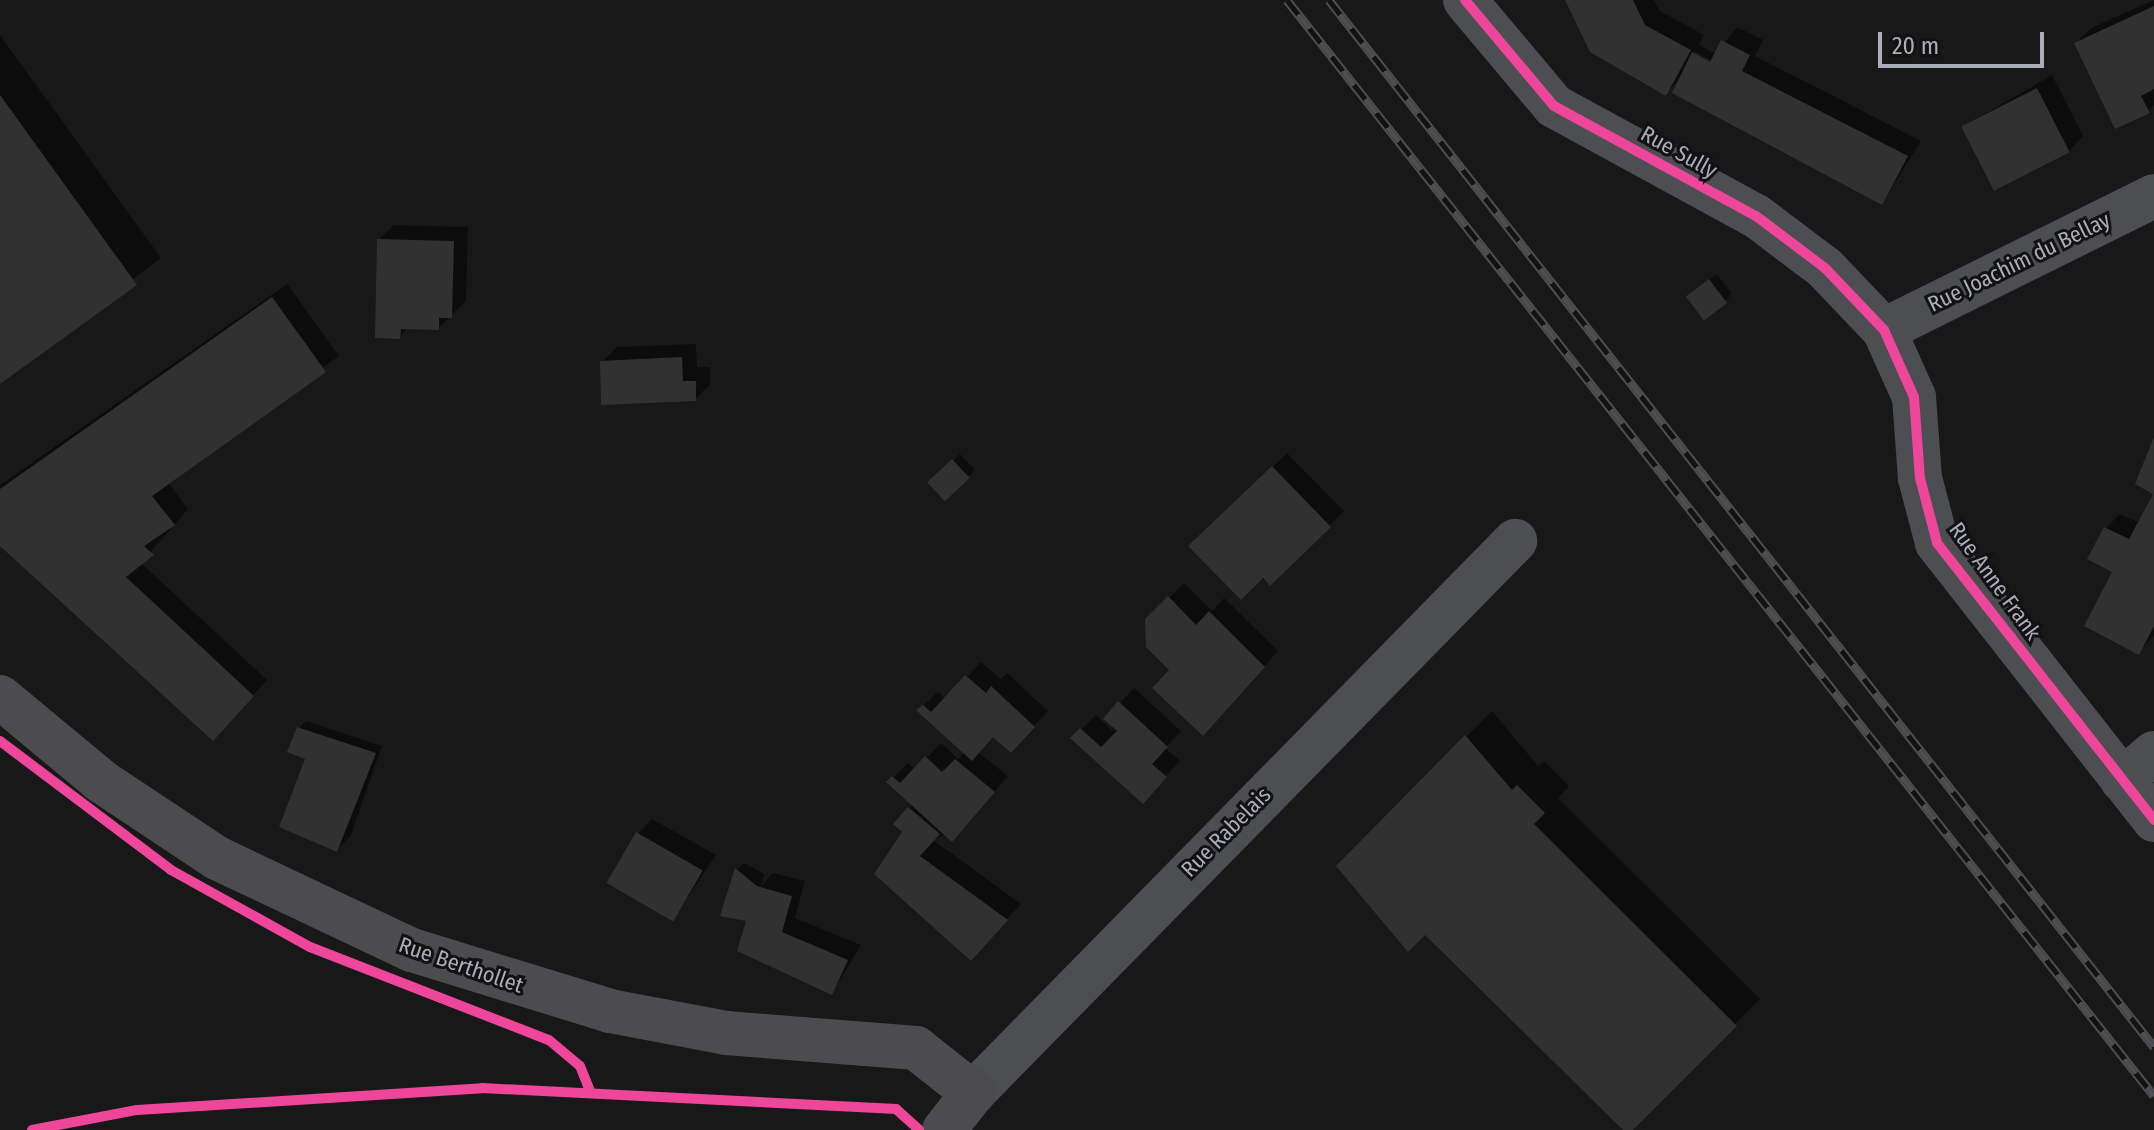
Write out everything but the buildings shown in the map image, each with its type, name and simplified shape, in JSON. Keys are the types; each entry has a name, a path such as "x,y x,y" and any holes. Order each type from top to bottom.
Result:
{"street":[{"name":"Rue Sully","path":"1465,0 1554,106 1756,216 1825,268 1884,330"},
{"name":"Rue Joachim du Bellay","path":"1884,330 2154,196"},
{"name":"Rue Anne Frank","path":"1884,330 1914,397 1920,478 1937,543 2138,766 2154,820"},
{"name":"Rue Rabelais","path":"944,1130 973,1093 1515,541"},
{"name":"Rue Berthollet","path":"0,697 101,781 217,858 412,950 625,1014 726,1033 916,1048 973,1093"}],"railway":[{"path":"1287,0 2154,1096"},
{"path":"1329,0 2154,1047"}],"cycle path":[{"path":"1465,0 1554,106 1756,216 1825,268 1884,330 1914,397 1920,478 1937,543 2154,820"},
{"path":"0,741 171,870 310,947 549,1040 580,1066 590,1091"},
{"path":"32,1130 137,1110 482,1088 896,1109 919,1130"}]}
